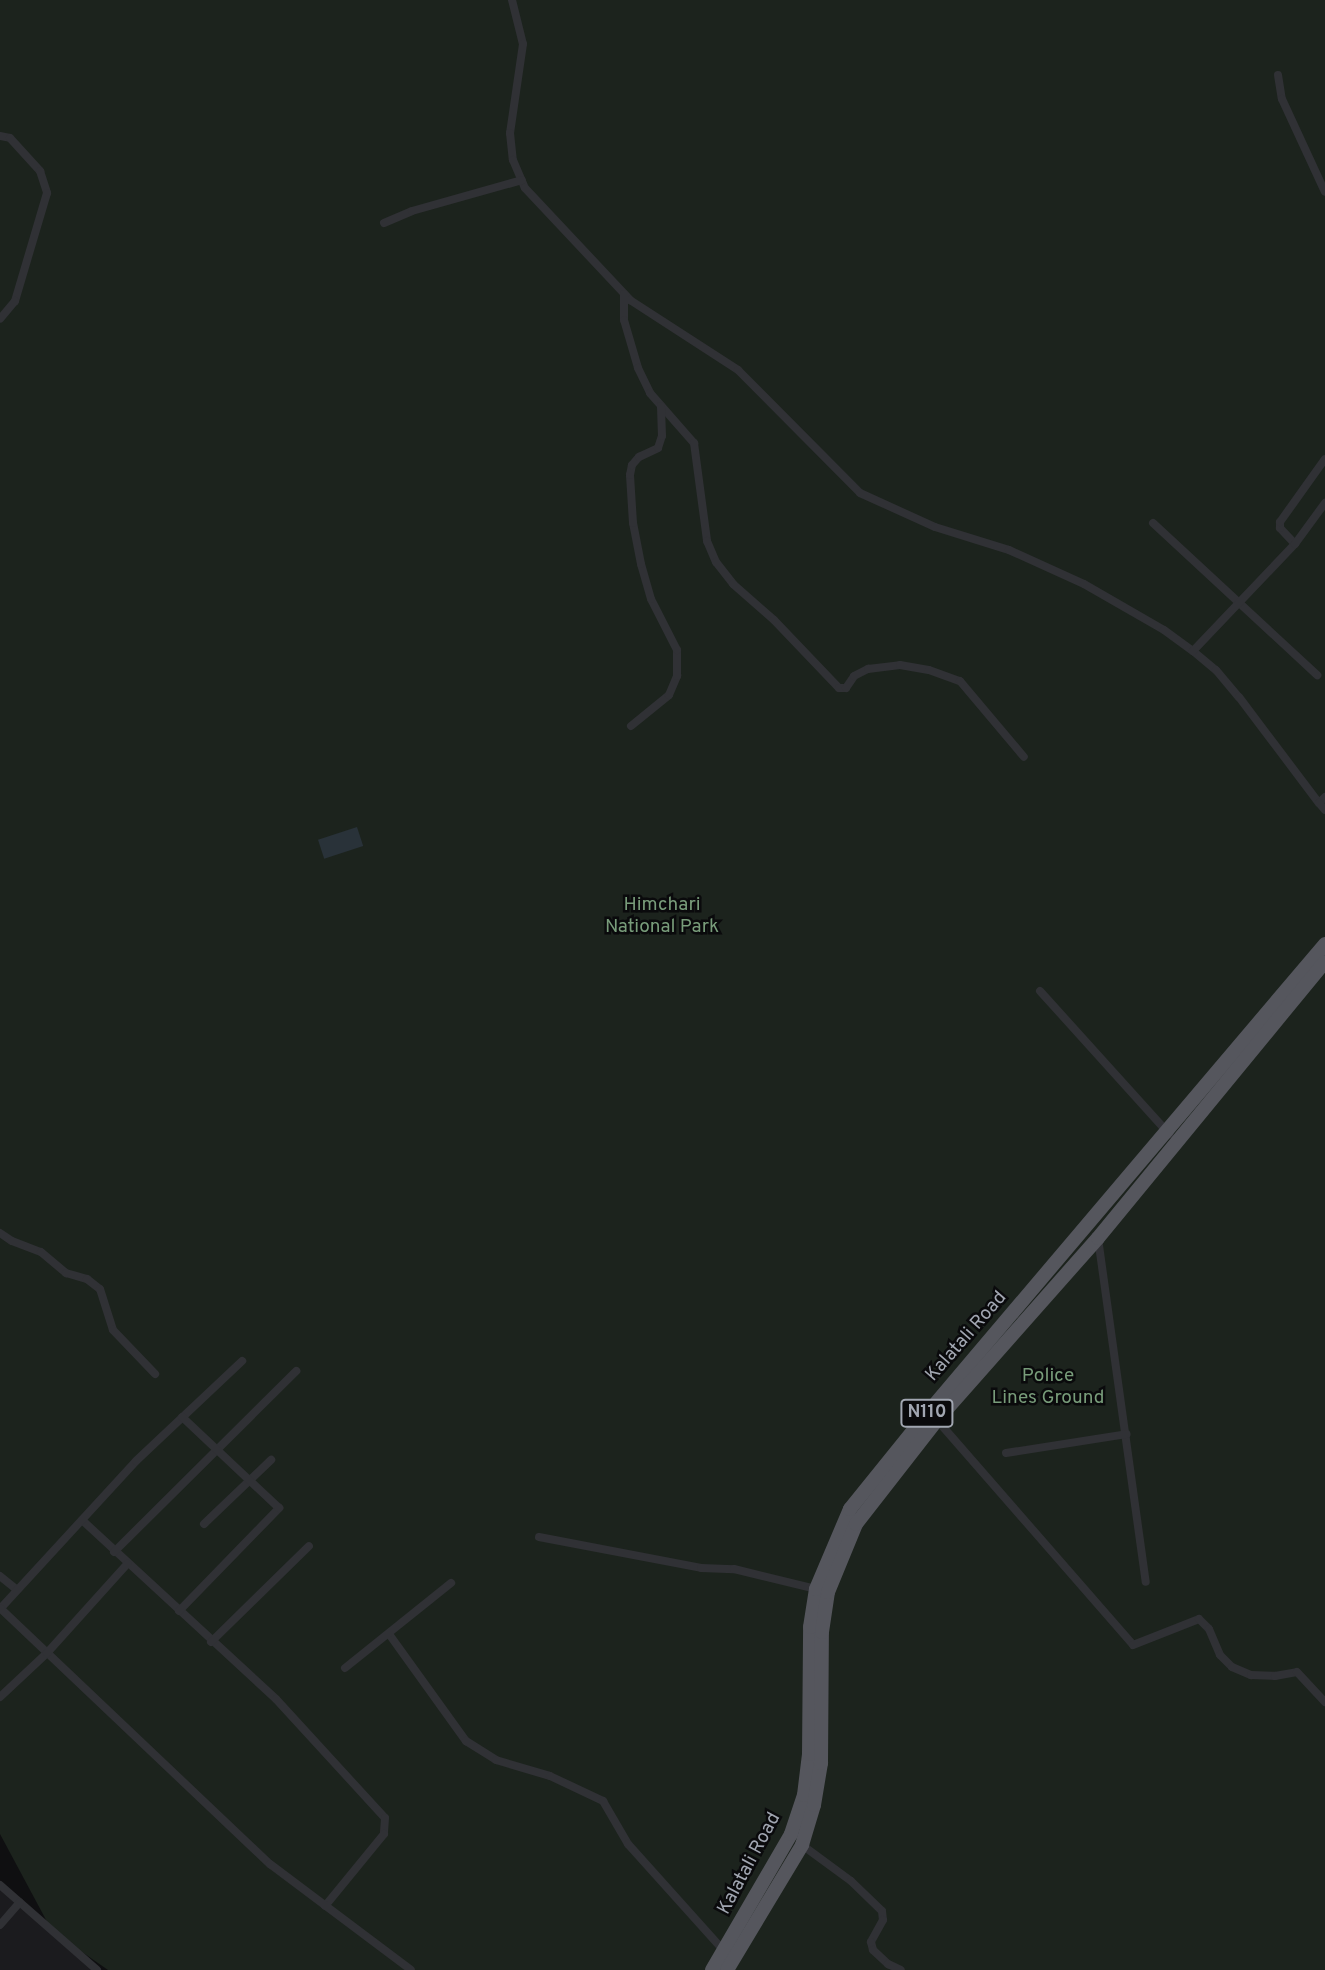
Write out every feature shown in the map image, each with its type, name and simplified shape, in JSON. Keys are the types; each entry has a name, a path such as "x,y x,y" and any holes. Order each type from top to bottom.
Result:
{"highway":[{"name":"Kalatali Road","path":"712,1970 724,1951 742,1933 802,1845 814,1805 821,1763 822,1632 828,1592 856,1524 937,1420 1098,1238 1172,1137 1325,944"},
{"name":"Kalatali Road","path":"727,1970 742,1933 791,1834 804,1795 809,1754 810,1626 816,1589 850,1509 1067,1250 1172,1137 1325,962"},
{"path":"1067,1250 1080,1258"}],"street":[{"path":"512,0 523,44 510,133 513,160 522,180 550,217 627,297 738,370 860,492 922,522 1009,550 1084,584 1193,651 1216,670 1323,803"},
{"path":"1278,75 1282,99 1325,192"},
{"path":"0,136 10,138 40,172 47,193 15,301 0,319"},
{"path":"384,223 412,211 522,180"},
{"path":"627,297 624,320 638,368 650,393 694,443 699,467 701,513 716,562 733,584 774,620 839,688 846,688 854,676 868,669 900,665 929,670 960,681 1024,757"},
{"path":"631,726 669,695 677,676 677,650 651,599 641,565 633,523 630,475 632,465 639,457 658,447 662,436 662,405"},
{"path":"1295,544 1280,528 1280,522 1325,459"},
{"path":"1193,651 1295,544 1325,503"},
{"path":"1153,523 1317,676"},
{"path":"1040,991 1172,1137"},
{"path":"0,1233 41,1252 66,1273 87,1279 100,1289 113,1330 155,1374"},
{"path":"1098,1238 1146,1582"},
{"path":"242,1361 181,1418 0,1609 219,1813 251,1847 411,1970"},
{"path":"114,1552 296,1371"},
{"path":"179,1611 279,1508 181,1418"},
{"path":"937,1420 1133,1645 1199,1619 1209,1629 1220,1654 1232,1667 1251,1675 1275,1676 1297,1672 1324,1703"},
{"path":"1006,1453 1127,1434"},
{"path":"204,1524 271,1460"},
{"path":"82,1520 307,1730 385,1818 384,1834 326,1906"},
{"path":"539,1537 701,1568 734,1569 816,1589"},
{"path":"211,1642 309,1546"},
{"path":"0,1697 47,1653 127,1564"},
{"path":"0,1576 17,1590"},
{"path":"345,1668 451,1583"},
{"path":"389,1634 466,1741 496,1760 550,1776 603,1801 628,1844 724,1951"},
{"path":"802,1845 852,1881 882,1911 883,1920 871,1942 873,1950 888,1964 901,1970"},
{"path":"0,1885 97,1970"},
{"path":"0,1925 20,1902"}],"shaded area":[{"path":"357,827 363,846 324,859 318,840"},
{"path":"0,1884 98,1970 0,1970"}],"green space":[{"name":"Himchari National Park","path":"0,0 1325,0 1325,1970 108,1970 52,1931 0,1834"}],"park label":[{"name":"Police Lines Ground","path":"1048,1388"}]}
